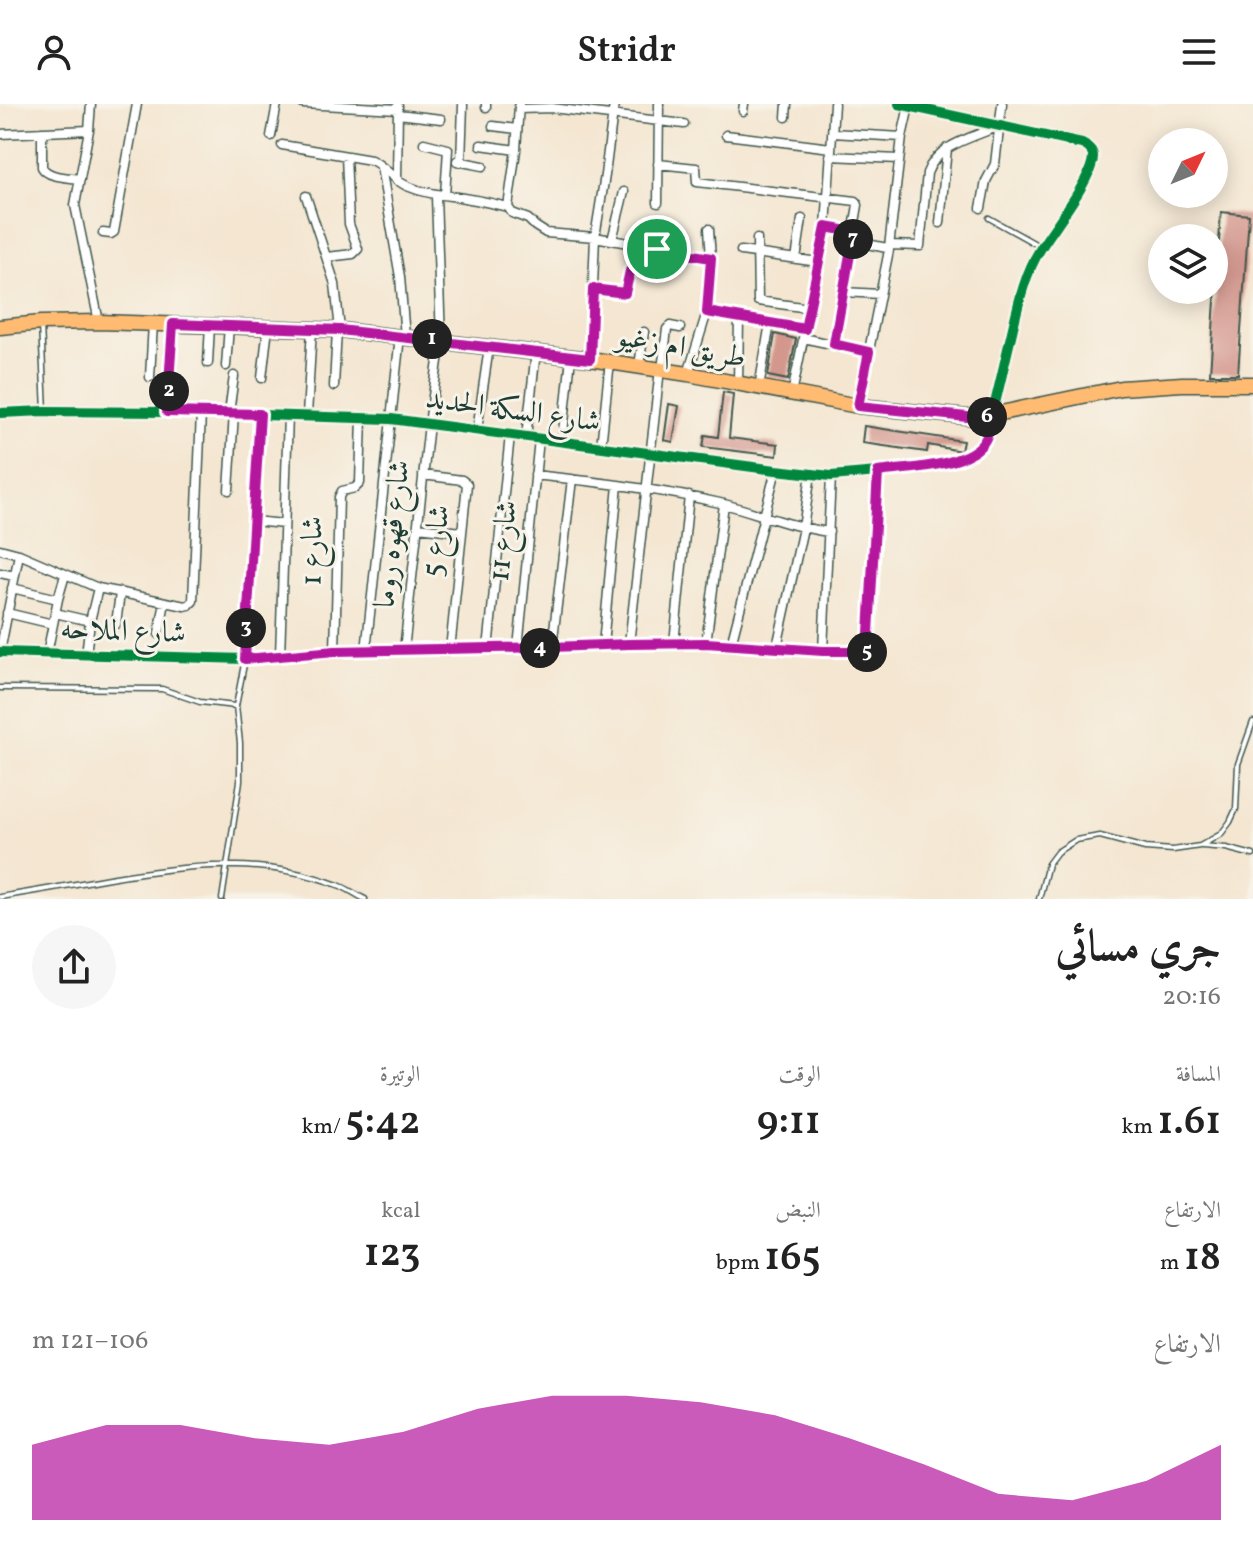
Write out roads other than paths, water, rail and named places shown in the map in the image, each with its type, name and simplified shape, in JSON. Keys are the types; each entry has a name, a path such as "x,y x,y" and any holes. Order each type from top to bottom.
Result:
{"main road":[{"name":"طريق ام زغيو","path":"0,327 99,322 339,330 610,361 858,406 977,418 1121,388 1253,384"}],"street":[{"path":"91,104 75,205 99,322"},
{"path":"103,233 114,232 137,104"},
{"path":"271,136 277,104"},
{"path":"303,104 398,109 441,119"},
{"path":"590,359 595,237 614,104"},
{"path":"658,203 659,104"},
{"path":"786,117 787,104"},
{"path":"792,394 826,227 834,104"},
{"path":"981,208 986,181 995,164 1002,104"},
{"path":"461,162 463,105"},
{"path":"858,406 889,247 904,105 999,126"},
{"path":"684,124 614,117 552,106 519,107 508,207 512,213 528,219 546,233 595,237 711,258"},
{"path":"397,181 398,109"},
{"path":"493,126 517,129"},
{"path":"826,227 887,248 920,246 927,173 931,163 947,148 999,126"},
{"name":"شارع السكة الحديد","path":"0,413 167,412 391,419 831,476 955,461 968,457 986,439 1029,270 1080,190 1091,164 1092,152 1082,144 999,126"},
{"path":"0,134 89,130"},
{"path":"42,132 43,170 80,179"},
{"path":"832,133 902,137"},
{"path":"726,135 830,152 899,159"},
{"path":"424,143 447,147 448,160 483,166"},
{"path":"282,145 371,160 405,186 441,196 508,207"},
{"path":"481,145 516,150"},
{"path":"940,223 947,148"},
{"path":"327,257 353,254 358,249 349,224 346,156"},
{"name":"شارع قهوه روما","path":"404,650 441,340 441,196 448,160"},
{"path":"366,651 402,336 400,277 380,164"},
{"path":"658,164 696,168 697,182 856,201 858,205 834,344"},
{"path":"612,240 624,192"},
{"path":"306,196 338,299 339,330 334,386"},
{"path":"796,259 802,219"},
{"path":"688,374 707,312 711,258 709,229"},
{"path":"686,254 689,238"},
{"path":"757,239 759,301 809,308"},
{"path":"593,289 625,293 630,271 654,268 657,249"},
{"path":"741,251 818,262"},
{"path":"843,292 880,294"},
{"path":"707,312 770,323 869,352"},
{"path":"738,384 739,318"},
{"path":"150,377 153,323"},
{"path":"759,388 770,323"},
{"path":"167,412 173,324"},
{"path":"208,363 210,324"},
{"path":"226,366 229,325"},
{"path":"262,378 268,326"},
{"path":"629,644 667,329 670,326 680,328"},
{"path":"307,415 312,328"},
{"path":"639,366 644,332"},
{"path":"477,430 489,346"},
{"path":"526,437 536,352"},
{"path":"562,442 571,357"},
{"path":"601,447 610,361"},
{"path":"229,490 234,376"},
{"path":"0,549 98,588 189,605 193,601 201,413"},
{"path":"245,659 260,414"},
{"path":"280,656 288,415"},
{"name":"شارع 1","path":"335,651 339,497 342,491 355,488 360,483 362,417"},
{"path":"488,649 510,435"},
{"name":"شارع 11","path":"518,648 539,439"},
{"path":"731,644 776,470"},
{"name":"شارع الملاحه","path":"0,652 245,659 335,651 706,643 868,652 878,472"},
{"path":"777,647 803,528 811,474"},
{"name":"شارع 5","path":"423,475 465,481 467,488 450,650"},
{"path":"535,475 689,496 803,528 829,532"},
{"path":"823,651 831,476"},
{"path":"552,647 572,479"},
{"path":"603,645 618,485"},
{"path":"674,643 689,496"},
{"path":"706,643 724,504"},
{"path":"253,521 284,524"},
{"path":"418,527 462,532"},
{"path":"0,652 19,554"},
{"path":"0,573 14,576"},
{"path":"47,654 65,575"},
{"path":"86,655 98,588"},
{"path":"0,593 12,591 58,599"},
{"path":"116,624 120,593"},
{"path":"159,634 165,602"},
{"path":"7,613 53,624"},
{"path":"55,613 90,621"}],"lane":[{"path":"989,218 1041,247"},
{"path":"41,323 45,411"},
{"path":"222,899 240,781 236,706 245,659"},
{"path":"0,688 162,689 192,700 236,706"},
{"path":"1200,846 1221,834 1233,816 1237,802 1238,764 1253,722"},
{"path":"1039,899 1048,864 1057,852 1076,840 1100,836 1133,846 1159,849 1200,846 1253,855"},
{"path":"0,897 181,867 227,865 307,876 341,886 365,899"}]}
